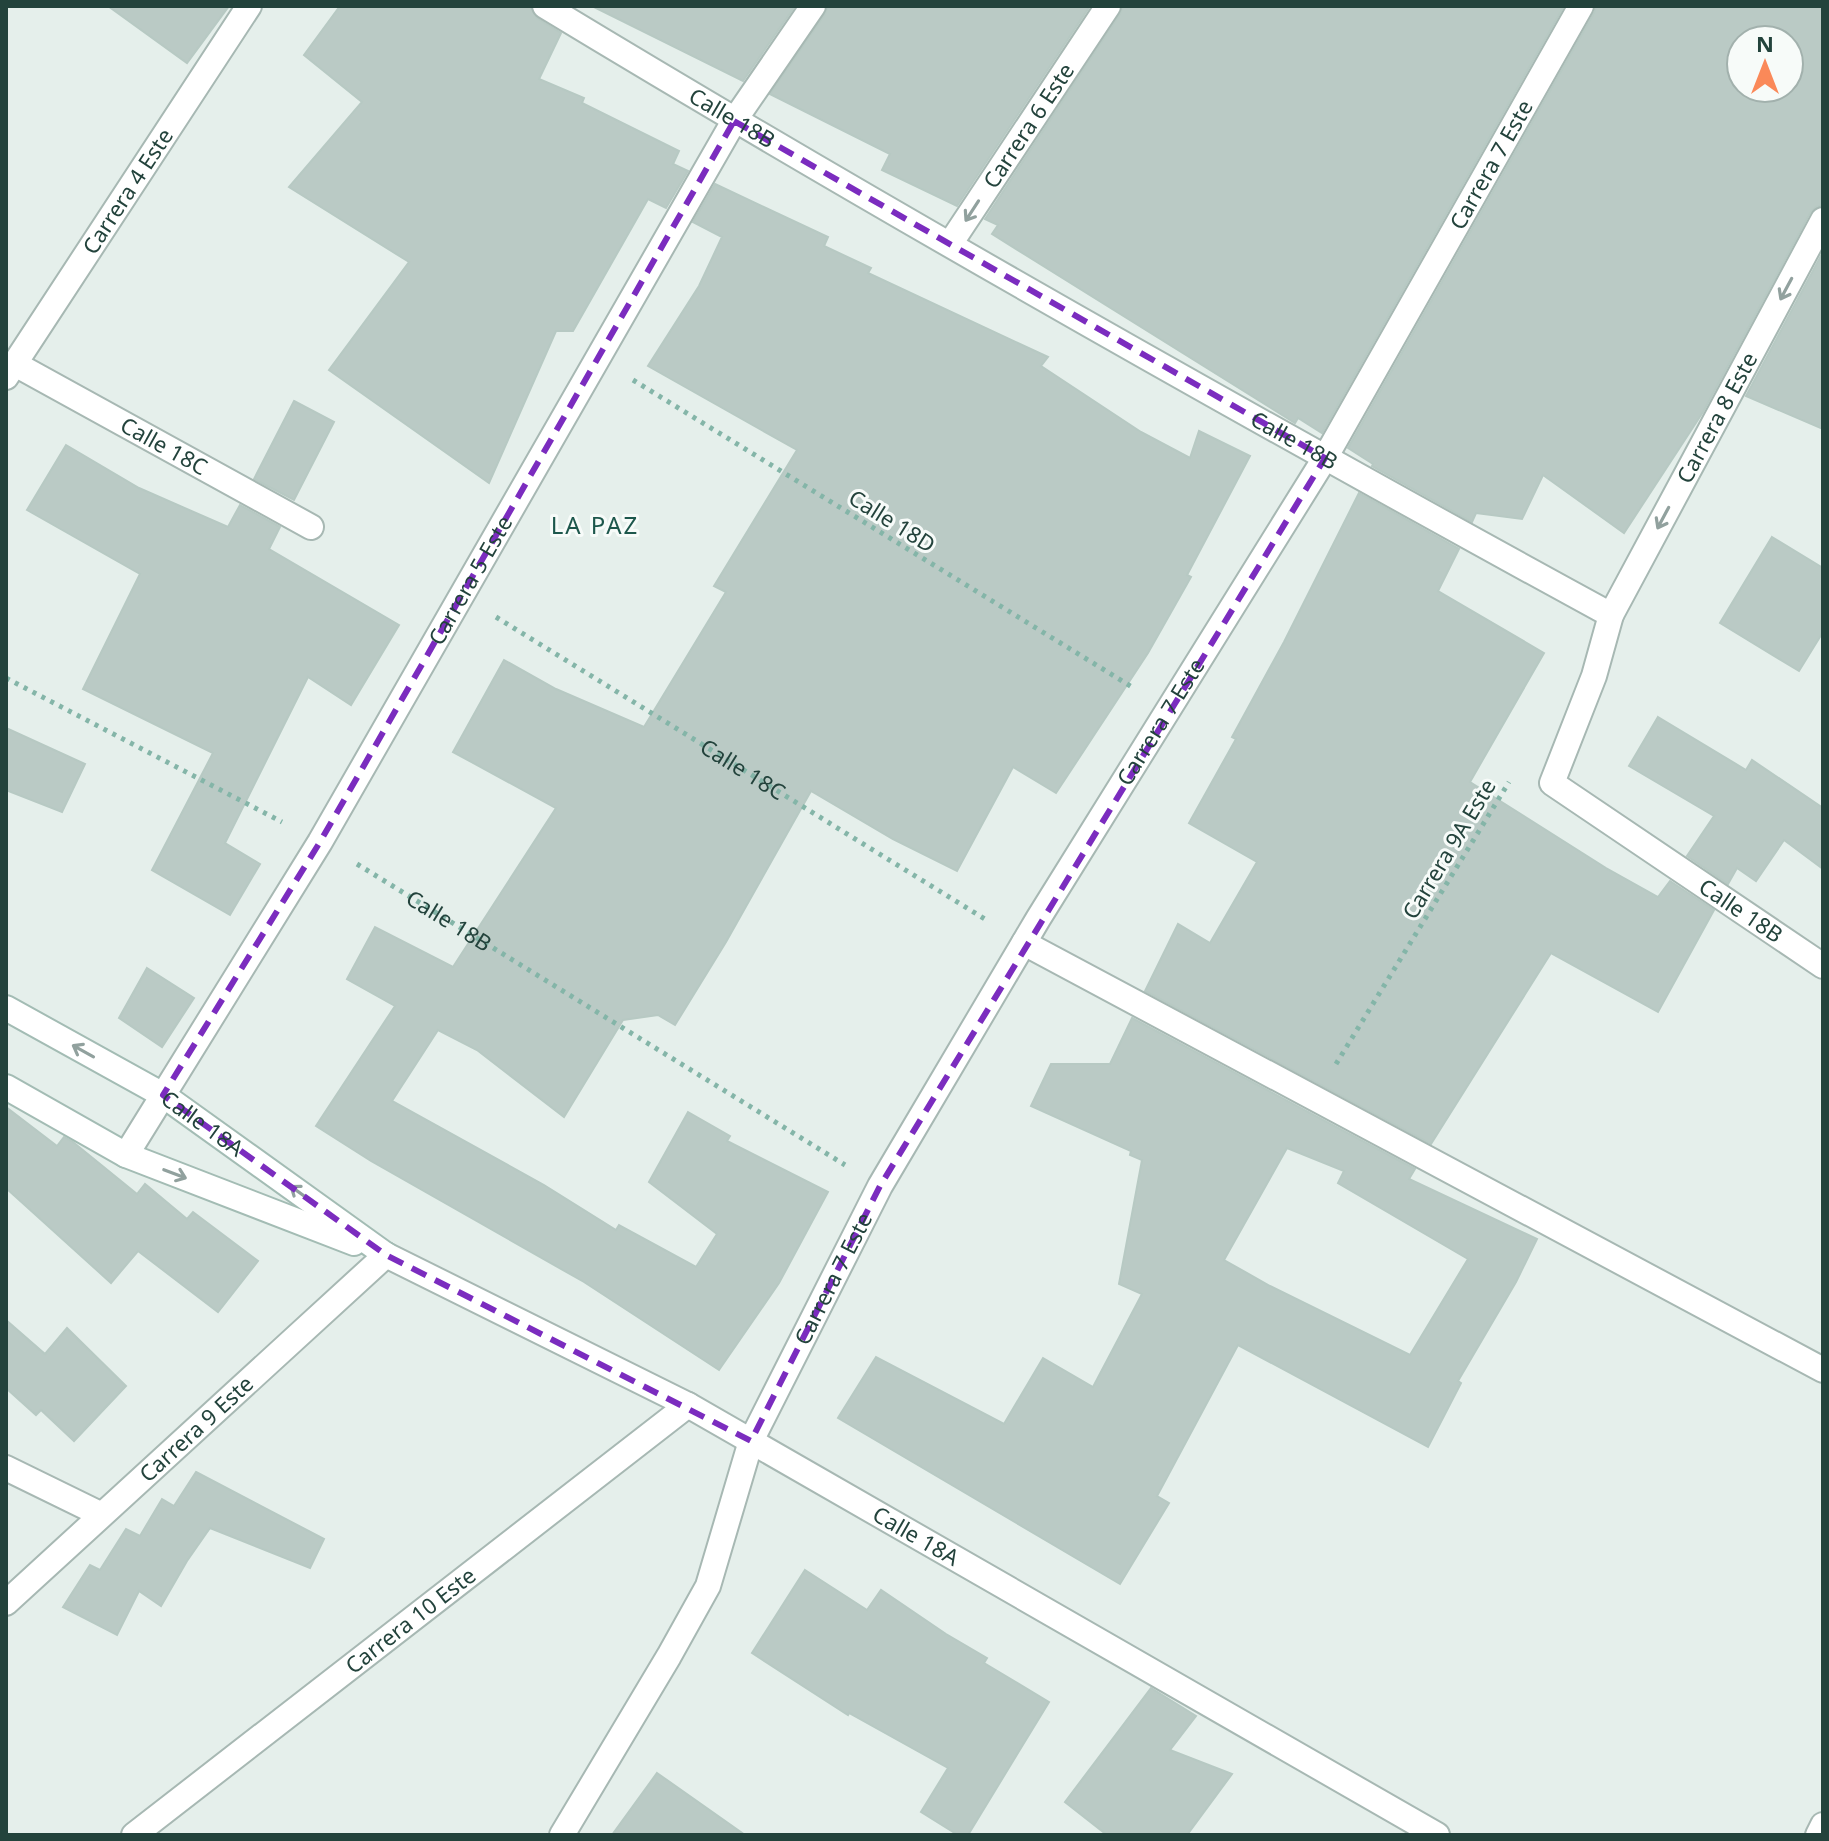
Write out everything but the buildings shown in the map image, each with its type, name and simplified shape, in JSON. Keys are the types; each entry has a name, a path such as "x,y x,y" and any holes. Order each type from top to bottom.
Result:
{"street":[{"name":"Carrera 4 Este","path":"11,371 249,6"},
{"name":"Calle 18B","path":"545,6 734,121 1325,458 1611,615 1594,676 1552,783 1823,966"},
{"name":"Carrera 5 Este","path":"126,1155 320,842 734,121 813,6"},
{"name":"Carrera 6 Este","path":"950,244 1108,6"},
{"name":"Carrera 7 Este","path":"751,1441 880,1186 1024,943 1325,458 1581,6"},
{"name":"Carrera 8 Este","path":"1611,615 1823,220"},
{"name":"Calle 18C","path":"11,371 311,527"},
{"path":"1024,943 1823,1370"},
{"name":"Calle 18A","path":"6,1008 163,1095 386,1255"},
{"name":"Calle 18A","path":"6,1087 126,1155 386,1255 688,1405 1437,1835"},
{"name":"Carrera 9 Este","path":"6,1603 386,1255"},
{"name":"Carrera 10 Este","path":"134,1835 688,1405"},
{"path":"562,1835 708,1586 751,1441"},
{"path":"6,1468 100,1514"},
{"path":"1818,1835 1823,1825"}],"path":[{"name":"Calle 18D","path":"598,359 1169,710"},
{"name":"Calle 18C","path":"461,595 1024,943"},
{"name":"Calle 18B","path":"6,678 320,842 880,1186"},
{"name":"Carrera 9A Este","path":"1315,1099 1512,776"}],"highlighted area":[{"path":"734,121 1325,458 880,1186 751,1441 386,1255 163,1095 320,842"}],"district":[{"name":"LA PAZ","path":"595,526"}]}
